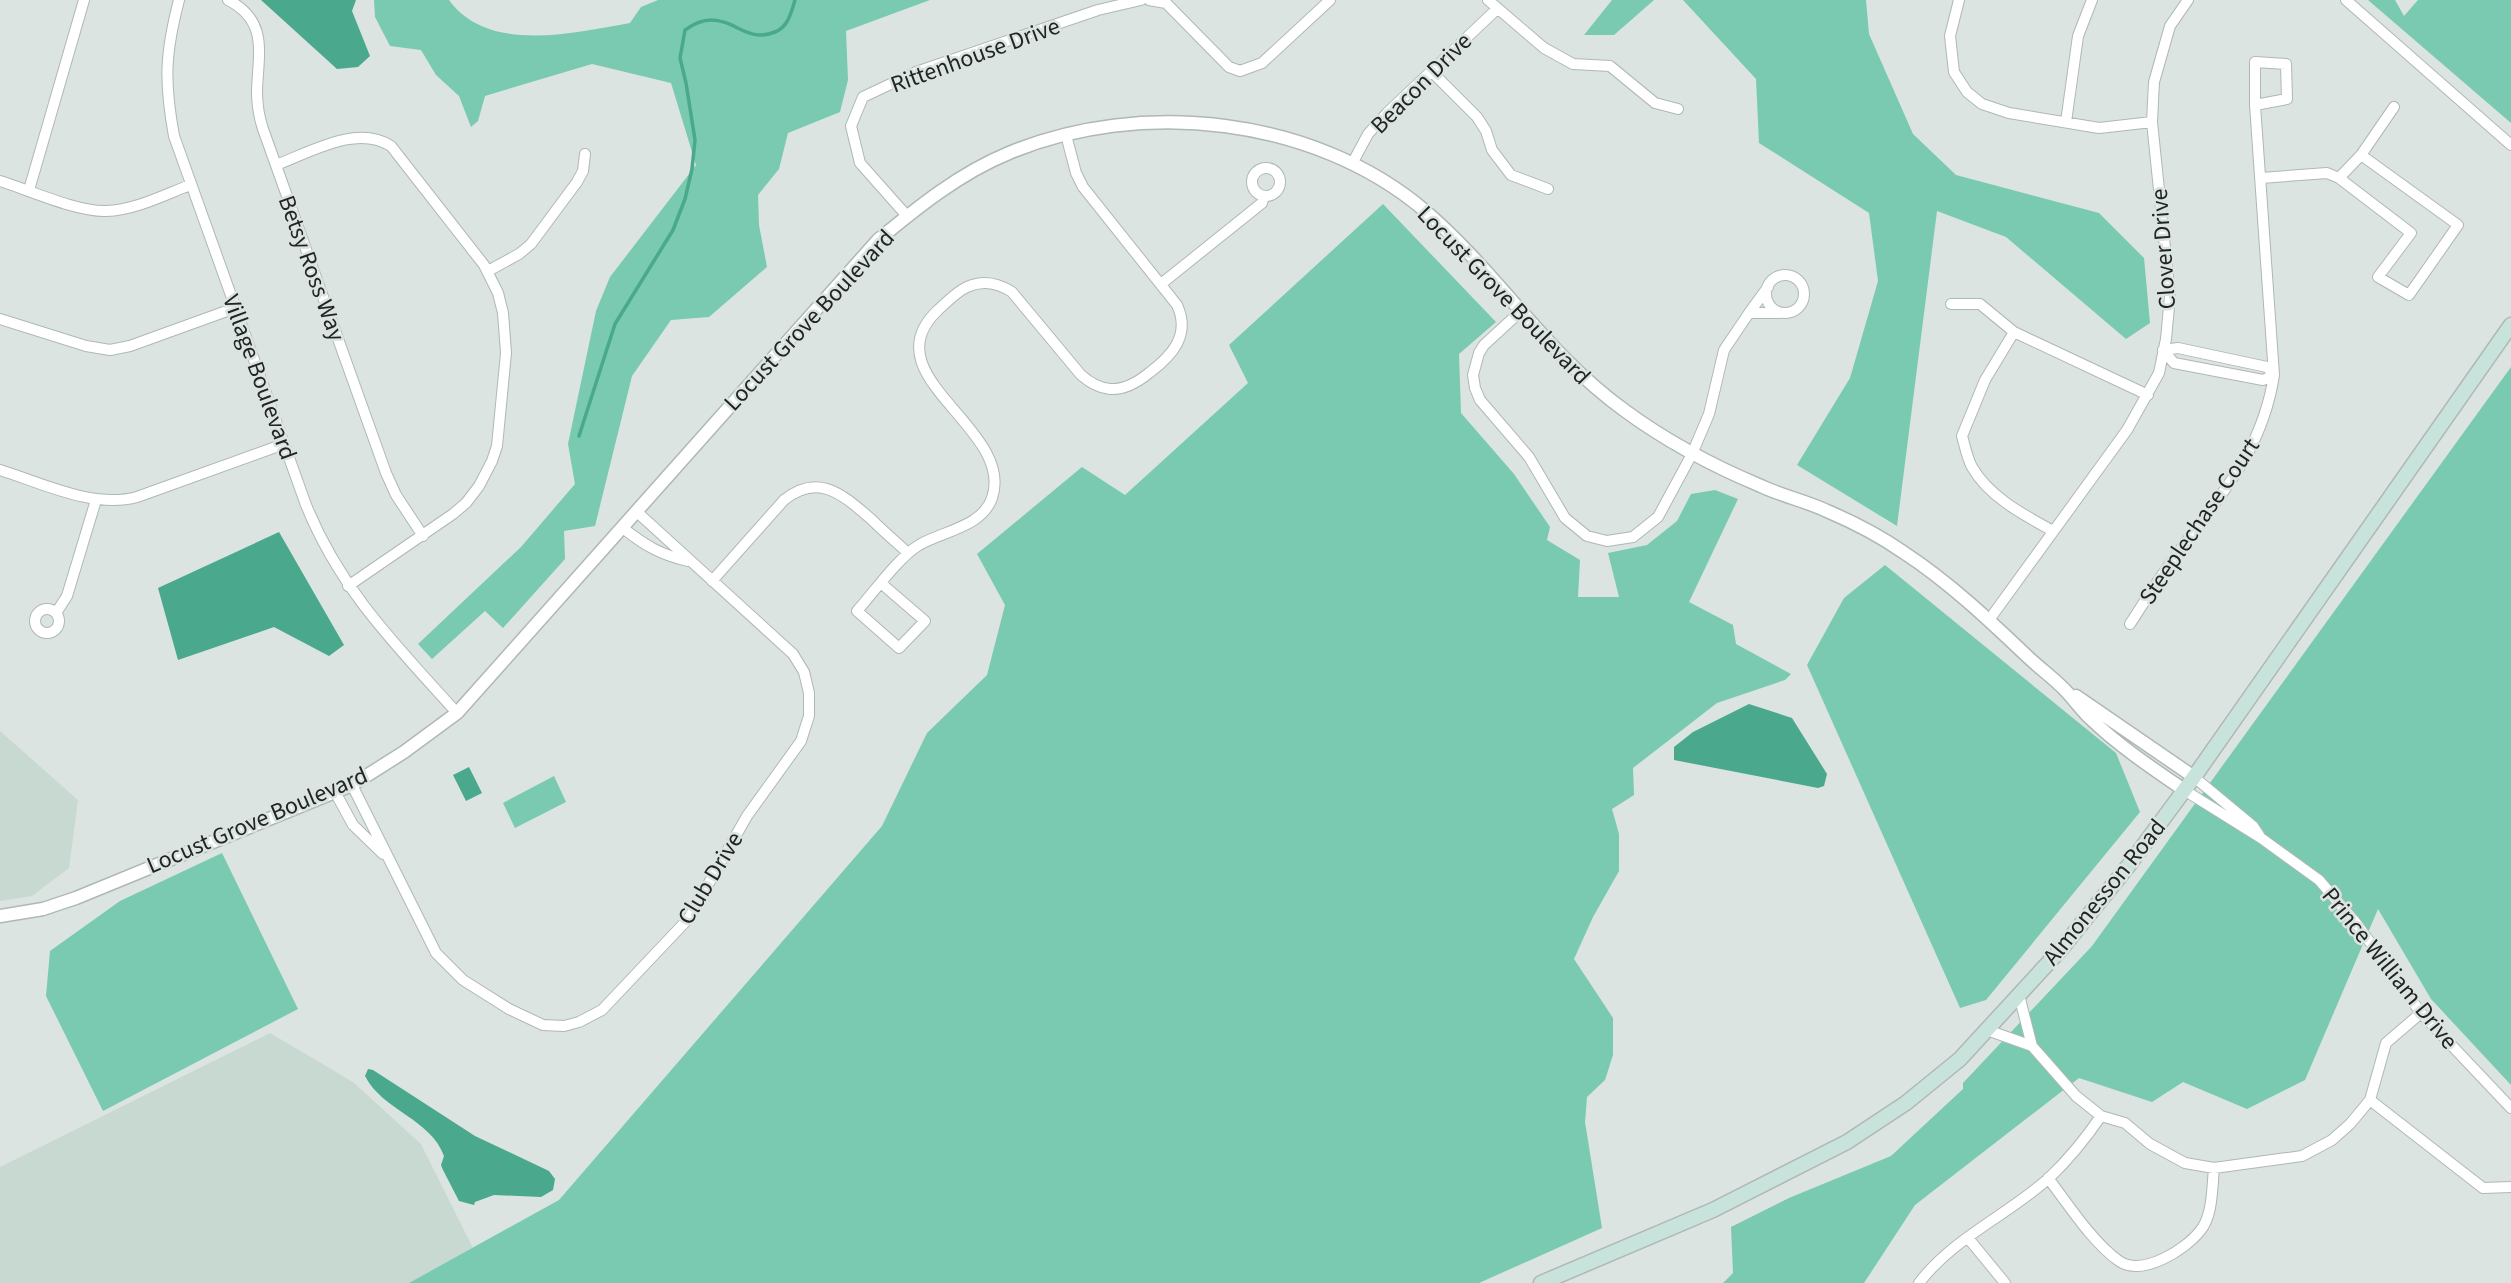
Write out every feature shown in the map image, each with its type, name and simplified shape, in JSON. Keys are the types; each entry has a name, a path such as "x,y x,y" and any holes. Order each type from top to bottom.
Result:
{"main road":[{"name":"Almonesson Road","path":"1541,1283 1559,1279 1713,1210 1847,1143 1932,1084 1987,1030 2062,948 2129,865 2511,326"}],"street":[{"path":"29,190 85,0"},
{"name":"Village Boulevard","path":"179,0 166,64 166,95 174,136 319,537 348,586 378,626 457,713"},
{"name":"Betsy Ross Way","path":"228,0 244,11 258,35 260,48 257,90 263,130 386,473 401,503 423,536"},
{"name":"Rittenhouse Drive","path":"907,216 860,163 851,126 863,97 916,72 1097,10 1142,0"},
{"path":"1149,0 1168,2 1229,67 1240,71 1262,63 1330,0"},
{"path":"1488,0 1544,48 1573,64 1610,66 1655,103 1678,109"},
{"path":"1959,0 1950,36 1954,72 1967,92 1982,104 2009,113 2099,128 2152,122"},
{"path":"2066,122 2078,36 2092,0"},
{"path":"2346,0 2511,145"},
{"name":"Clover Drive","path":"1989,620 2127,430 2159,373 2170,296 2152,122 2154,82 2170,26 2186,1"},
{"name":"Beacon Drive","path":"1353,162 1374,127 1497,9"},
{"name":"Steeplechase Court","path":"2130,624 2175,556 2245,461 2260,430 2274,375 2255,104 2255,62 2286,64 2287,99 2255,104"},
{"path":"1432,71 1477,117 1486,131 1492,150 1511,174 1548,189"},
{"path":"2339,178 2361,155 2394,107"},
{"name":"Locust Grove Boulevard","path":"0,916 69,902 352,785 404,752 457,713 878,240 950,185 1010,153 1066,135 1121,124 1175,121 1218,124 1271,136 1353,162 1436,220 1588,382 1635,419 1692,454 1762,487 1828,511 1904,553 1989,620 2064,689"},
{"path":"882,583 925,621 899,648 857,611 908,553 926,541 981,515 990,503 996,484 995,469 987,451 928,377 921,364 921,334 934,314 957,293 968,286 983,283 1005,288 1021,300 1081,375 1099,386 1117,388 1138,382 1171,355 1179,341 1182,324 1180,310 1083,187 1076,173 1066,135"},
{"path":"276,165 354,137 369,137 385,143 405,162 488,271 502,307 506,342 497,446 489,469 461,509 348,586"},
{"path":"488,271 531,244 578,182 583,171 585,154"},
{"path":"2261,178 2327,173 2339,178 2411,233 2378,277 2409,295 2458,225 2361,155"},
{"path":"0,181 81,207 106,211 130,207 190,185"},
{"path":"1161,284 1262,203 1264,196"},
{"path":"1521,311 1484,345 1479,353 1473,375 1475,388 1480,400 1529,457 1559,511 1587,536 1607,541 1624,540 1639,534 1658,517 1692,454 1709,414 1724,350 1749,313 1775,278 1787,275 1802,285 1802,303 1793,312 1749,313"},
{"path":"1768,287 1767,300 1781,313"},
{"path":"1951,304 1980,304 2014,332 2148,395"},
{"path":"0,319 86,346 110,350 130,346 235,308"},
{"path":"2014,332 1985,380 1962,436 1972,466 1985,484 2017,511 2053,531"},
{"path":"2163,350 2174,363 2263,380 2274,375"},
{"path":"0,470 96,500 120,501 284,444"},
{"path":"712,581 784,500 809,488 825,488 845,497 908,553"},
{"path":"56,612 66,596 96,500"},
{"name":"Club Drive","path":"352,785 436,953 463,980 509,1009 543,1025 564,1026 579,1022 602,1010 689,918 747,816 793,752 807,724 809,693 800,663 782,642 688,561 637,512"},
{"path":"623,528 649,548 666,556 688,561"},
{"path":"2064,689 2098,709 2194,776"},
{"path":"2064,689 2110,736 2184,790"},
{"name":"Prince William Drive","path":"2194,776 2244,817 2261,838"},
{"name":"Prince William Drive","path":"2184,790 2261,838 2319,880 2421,1013 2511,1108"},
{"path":"335,792 352,825 388,859"},
{"path":"2019,996 2032,1046 2076,1096 2101,1116 2125,1124 2150,1144 2185,1163 2214,1168 2302,1156 2332,1140 2370,1100 2386,1043 2421,1013"},
{"path":"1987,1030 2032,1046"},
{"path":"2370,1100 2483,1188 2511,1187"},
{"path":"1919,1283 1930,1268 2048,1178 2086,1138 2101,1116"},
{"path":"2048,1178 2090,1231 2121,1263 2147,1266 2172,1254 2201,1231 2209,1212 2214,1168"},
{"path":"1968,1238 2005,1283"}],"shaded area":[{"path":"261,0 356,0 352,11 370,56 358,67 337,69"},
{"path":"374,0 449,0 466,17 486,28 533,36 630,23 641,7 658,0 930,0 846,31 848,80 840,112 788,133 779,169 758,195 759,225 767,267 709,317 671,320 632,376 595,526 564,531 565,559 503,628 485,611 432,659 418,644 521,547 575,484 568,444 596,311 610,277 696,165 671,83 592,64 485,96 478,121 471,127 459,96 436,75 421,50 390,46 375,17"},
{"path":"1612,0 1654,0 1614,35 1584,35"},
{"path":"1683,0 1866,0 1869,34 1913,134 1956,175 2099,213 2144,258 2150,323 2126,339 2006,237 1937,211 1897,526 1797,465 1850,378 1878,281 1869,213 1759,143 1756,79"},
{"path":"2368,0 2395,0 2404,16 2418,0 2511,0 2511,123"},
{"path":"1383,204 1496,322 1459,354 1461,413 1514,474 1550,527 1547,540 1580,560 1578,597 1619,597 1608,553 1647,545 1677,521 1691,494 1715,490 1738,499 1689,602 1733,625 1736,644 1791,674 1785,680 1717,703 1633,768 1634,795 1612,809 1619,834 1619,871 1593,917 1574,959 1613,1018 1613,1055 1605,1080 1587,1097 1585,1122 1602,1228 1479,1283 409,1283 559,1200 882,826 927,733 987,675 1005,605 977,554 1082,467 1125,495 1248,383 1229,345"},
{"path":"2511,367 2511,1085 2431,999 2378,909 2305,1080 2247,1109 2183,1082 2152,1102 2079,1078 1915,1205 1864,1283 1723,1283 1733,1273 1731,1227 1789,1198 1891,1156 1963,1089 1963,1083 2092,946"},
{"path":"279,532 344,645 329,656 274,627 178,660 158,588"},
{"path":"1885,565 2116,753 2140,812 1986,1000 1960,1008 1807,665 1844,598"},
{"path":"1749,704 1792,718 1827,774 1824,786 1818,788 1674,760 1674,747 1693,732"},
{"path":"0,731 78,800 69,868 32,896 0,901"},
{"path":"469,767 482,793 466,801 453,775"},
{"path":"554,776 566,802 515,828 503,803"},
{"path":"222,853 298,1009 103,1111 46,996 50,951 120,901"},
{"path":"270,1033 353,1082 421,1144 473,1248 409,1283 0,1283 0,1167"},
{"path":"368,1069 475,1136 549,1171 555,1179 553,1190 541,1197 494,1195 475,1202 474,1205 459,1201 441,1165 444,1156 438,1143 418,1123 373,1088 365,1076"}],"waterway":[{"path":"579,436 615,324 673,230 685,199 695,140 680,58 685,30 697,23 711,20 728,23 749,33 765,35 779,30 786,23 795,0"}]}
